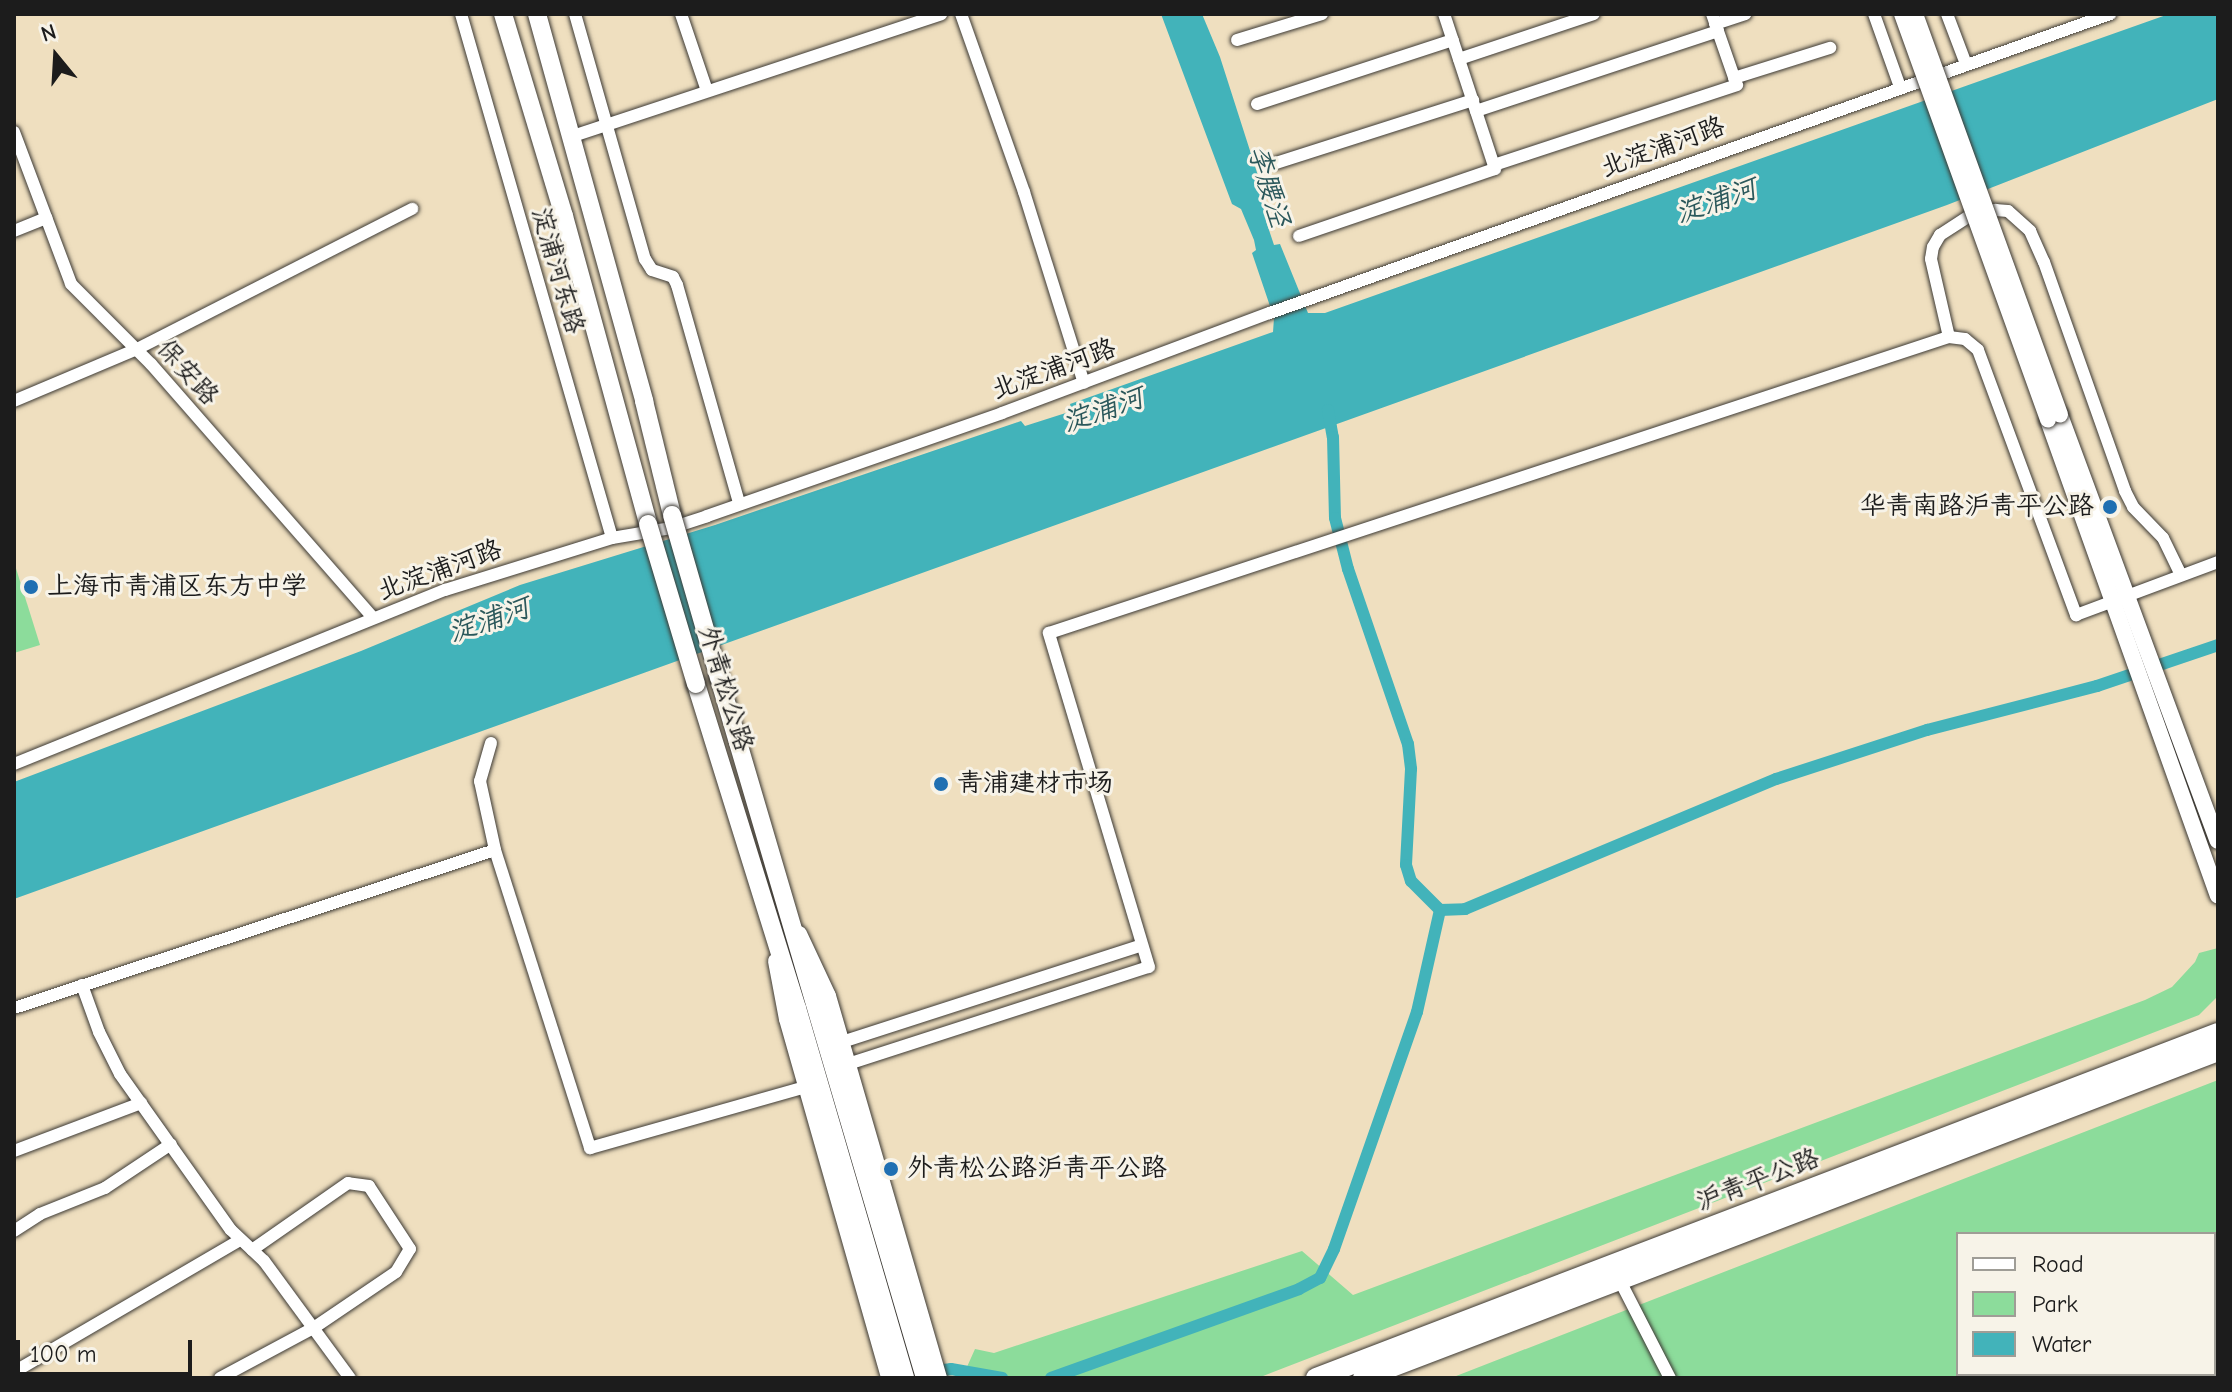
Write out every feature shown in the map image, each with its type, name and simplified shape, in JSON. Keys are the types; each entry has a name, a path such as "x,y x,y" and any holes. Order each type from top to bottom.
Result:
{"highway":[{"name":"沪青平公路","path":"1363,1378 1616,1272 2218,1033"},
{"name":"沪青平公路","path":"1316,1378 1616,1272 2218,1051"}],"main road":[{"name":"外青松公路","path":"503,14 564,216 648,524 770,924 875,1243 925,1378"},
{"name":"外青松公路","path":"537,14 644,401 672,515 794,926 875,1243 905,1378"},
{"path":"1902,14 2122,599 2137,642 2148,699 2218,896"},
{"path":"1915,14 2054,418"},
{"path":"2137,642 2165,695 2218,841"},
{"path":"770,924 782,997 805,1087 889,1378"},
{"path":"794,926 820,974 842,1042 939,1378"}],"street":[{"name":"淀浦河东路","path":"461,14 612,538"},
{"path":"575,14 645,259 652,270 673,277 677,285 739,502"},
{"path":"681,14 707,91"},
{"path":"570,137 941,14"},
{"path":"961,14 1024,192 1084,383"},
{"path":"1237,40 1322,14"},
{"path":"1299,236 1495,169 1444,14"},
{"path":"1459,59 1594,14"},
{"path":"1276,163 1474,105 1745,14"},
{"path":"1874,14 1900,87"},
{"path":"1947,14 1966,64"},
{"name":"北淀浦河路","path":"14,764 445,590 612,538 671,528 2110,14"},
{"path":"1715,23 1737,85"},
{"path":"1257,104 1453,40"},
{"path":"1494,165 1737,85 1830,48"},
{"name":"保安路","path":"14,132 71,284 137,349 373,618"},
{"path":"14,401 137,349 412,209"},
{"path":"1949,337 1931,259 1933,247 1940,235 1971,215 2008,211 2030,231 2044,262 2125,491 2133,507 2163,538 2181,575"},
{"path":"14,231 46,218"},
{"path":"848,1064 1149,967 1049,633 1949,337 1965,339 1978,350 2076,615 2218,562"},
{"path":"491,743 480,781 495,850 590,1148 805,1087"},
{"path":"14,1008 495,850"},
{"path":"842,1042 1142,945"},
{"path":"82,985 108,1054 141,1103 240,1240 252,1250 315,1327 350,1378"},
{"path":"14,1151 141,1103"},
{"path":"14,1231 40,1214 105,1188 171,1144"},
{"path":"220,1378 315,1327 396,1272 410,1249 369,1186 348,1183 252,1250"},
{"path":"16,1372 240,1240"},
{"path":"1616,1272 1670,1378"}],"green space":[{"path":"14,562 40,645 14,653"},
{"path":"2218,948 2218,996 2199,1015 1258,1378 962,1378 975,1349 994,1353 1302,1251 1353,1295 2145,1000 2172,987 2195,962 2199,953"},
{"path":"2218,1080 2218,1378 1451,1378"}],"water":[{"name":"淀浦河","path":"1161,14 1202,14 1220,57 1269,210 1266,221 1274,245 1280,244 1308,313 1325,313 2169,14 2218,14 2218,99 1947,205 14,899 14,782 361,651 520,585 715,525 1021,421 1025,426 1072,411 1070,404 1273,332 1274,318 1252,253 1256,250 1254,240 1241,209 1232,204"}],"waterway":[{"path":"1328,410 1333,437 1335,518 1348,569 1408,744 1411,769 1406,865 1411,881 1440,910 1465,909 1776,779 1927,730 2097,686 2218,645"},
{"path":"1051,1378 1299,1289 1320,1278 1334,1249 1417,1012 1440,910"},
{"path":"930,1371 951,1369 1002,1378"}],"place":[{"name":"华青南路沪青平公路","path":"2110,507"},
{"name":"上海市青浦区东方中学","path":"31,587"},
{"name":"青浦建材市场","path":"941,784"},
{"name":"外青松公路沪青平公路","path":"891,1169"}],"water label":[{"name":"李腰泾","path":"1269,186"}]}
